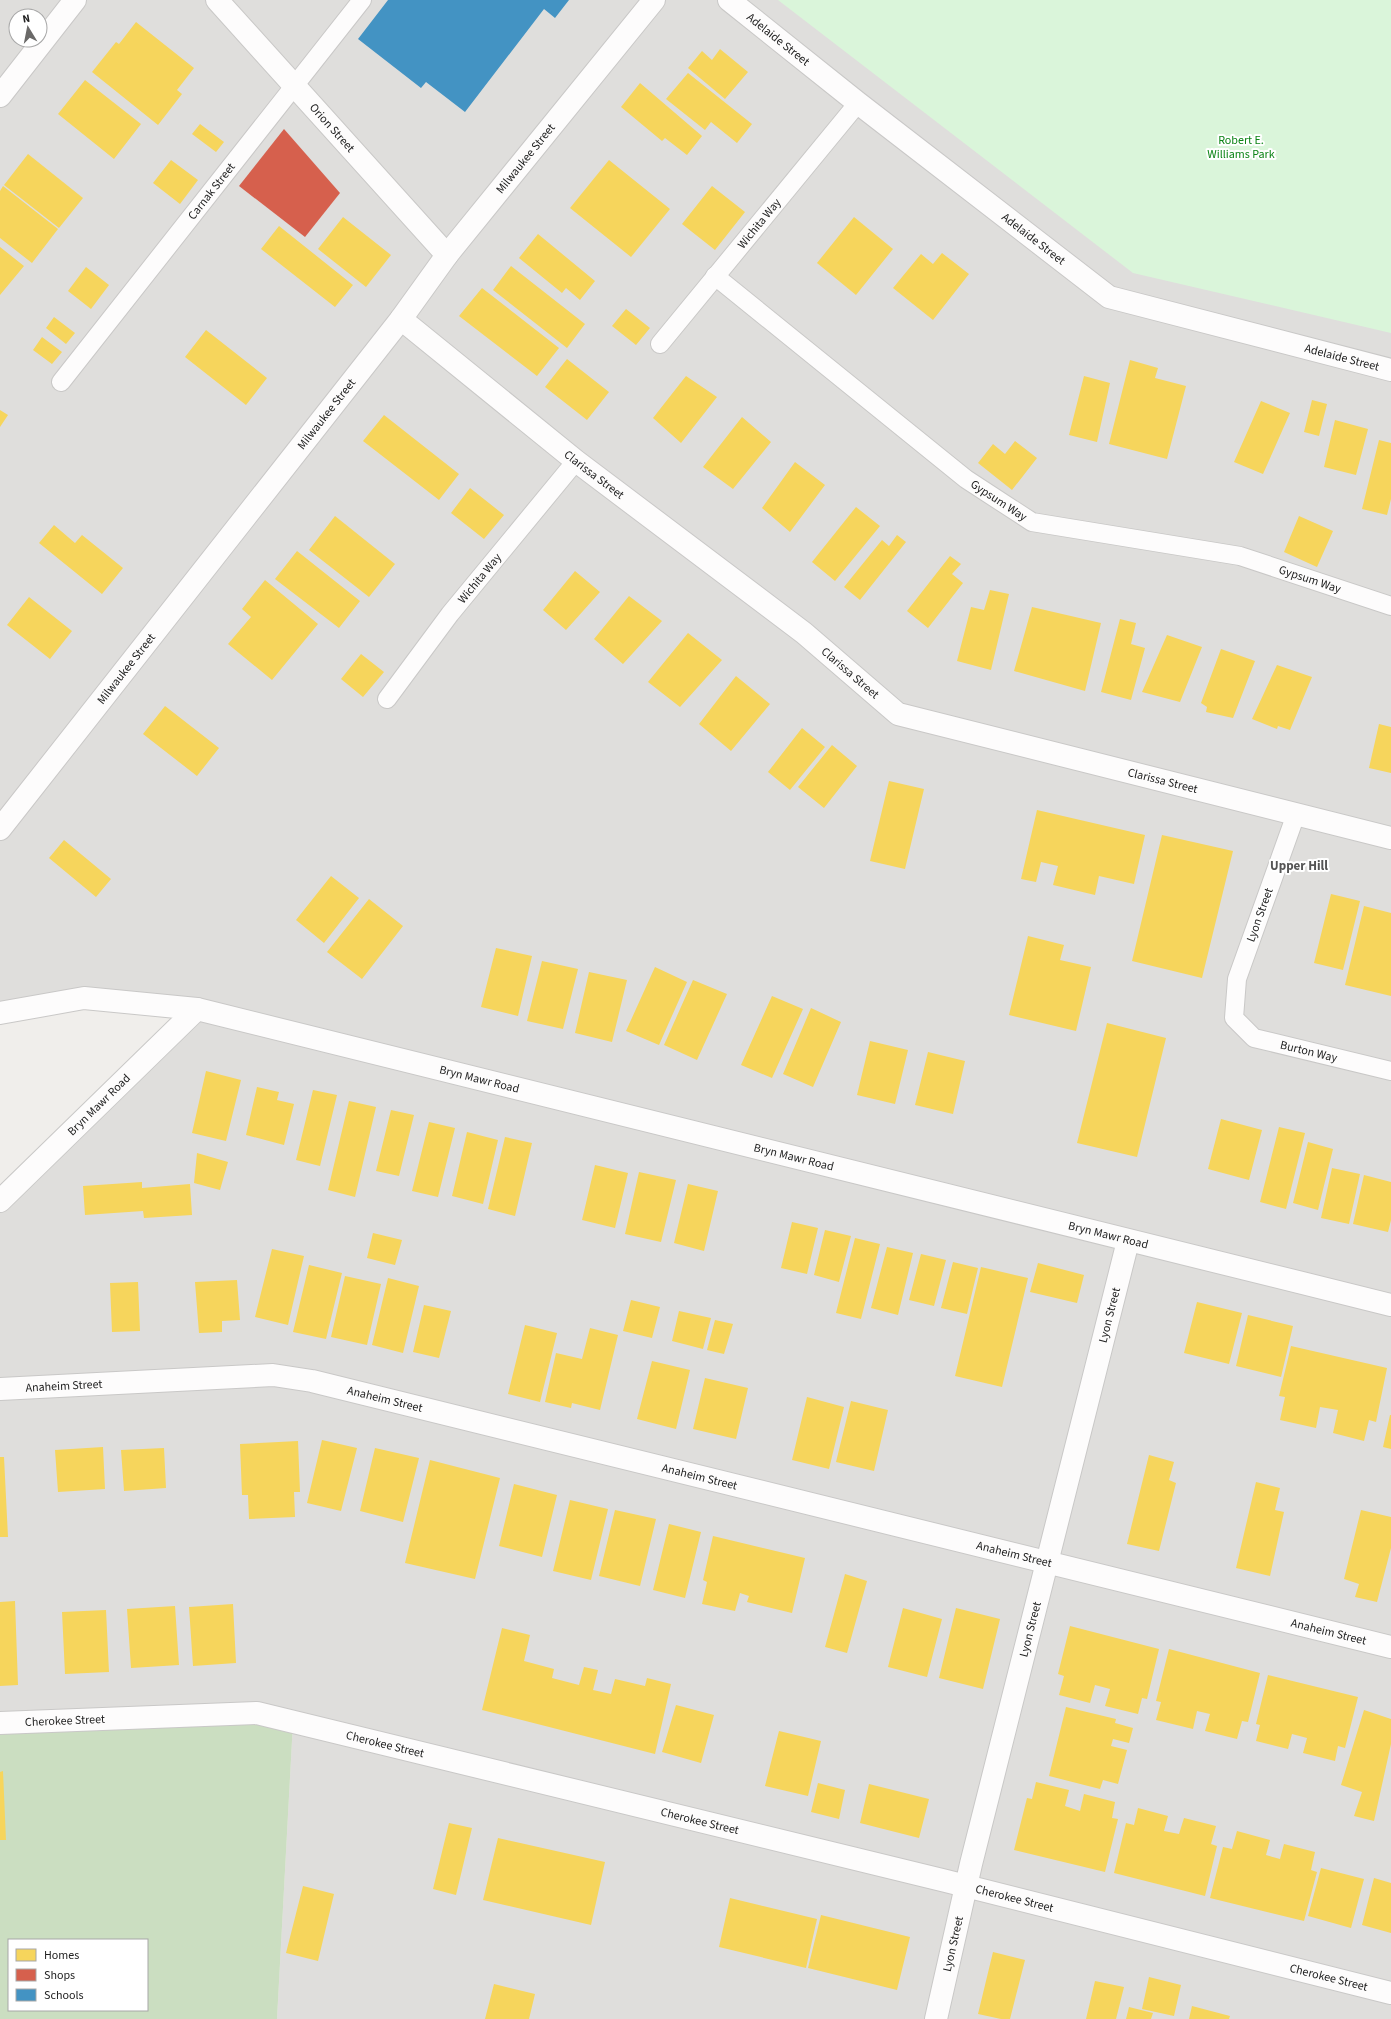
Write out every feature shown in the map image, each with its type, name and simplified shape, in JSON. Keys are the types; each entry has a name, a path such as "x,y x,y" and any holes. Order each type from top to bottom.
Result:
{"street":[{"path":"0,96 75,0"},
{"name":"Orion Street","path":"217,0 447,255"},
{"name":"Milwaukee Street","path":"0,828 400,320 447,255 654,0"},
{"name":"Adelaide Street","path":"730,0 858,103 1109,297 1391,370"},
{"name":"Clarissa Street","path":"400,320 576,461 804,634 898,714 1391,838"},
{"name":"Bryn Mawr Road","path":"0,1013 84,998 197,1009 1391,1306"},
{"name":"Bryn Mawr Road","path":"0,1201 197,1009"},
{"name":"Lyon Street","path":"936,2019 966,1886 1128,1241"},
{"name":"Anaheim Street","path":"0,1389 273,1375 312,1381 1391,1647"},
{"name":"Cherokee Street","path":"0,1723 257,1713 966,1886 1391,1992"}],"lane":[{"name":"Carnak Street","path":"61,382 362,0"},
{"name":"Wichita Way","path":"660,344 858,103"},
{"name":"Gypsum Way","path":"715,276 966,479 1032,522 1240,556 1391,606"},
{"name":"Wichita Way","path":"388,699 450,614 576,461"},
{"name":"Lyon Street","path":"1234,1018 1237,979 1296,814"},
{"name":"Burton Way","path":"1234,1018 1254,1038 1391,1072"}],"shaded area":[{"path":"0,0 1391,0 1391,2019 277,2019 293,1722 0,1724 0,1201 197,1009 84,998 0,1013"}],"green space":[{"name":"Robert E. Williams Park","path":"778,0 1391,0 1391,333 1133,273"},
{"path":"293,1722 277,2019 0,2019 0,1724"}],"building: Homes":[{"path":"136,22 194,68 177,90 182,94 158,125 92,72 116,42 119,44"},
{"path":"720,49 748,72 725,99 688,68 702,51 712,60"},
{"path":"688,73 752,124 737,143 711,122 705,130 666,99"},
{"path":"85,80 141,124 114,159 58,114"},
{"path":"640,83 702,136 687,155 665,138 662,141 621,107"},
{"path":"200,124 224,142 216,152 192,134"},
{"path":"28,154 83,198 59,228 4,185"},
{"path":"171,160 198,180 180,204 153,183"},
{"path":"609,160 670,209 631,257 570,208"},
{"path":"3,186 58,229 32,263 0,238 0,191"},
{"path":"712,186 745,212 715,250 682,224"},
{"path":"343,217 391,255 366,287 318,249"},
{"path":"854,217 893,249 856,295 817,263"},
{"path":"279,226 353,285 335,307 261,249"},
{"path":"538,234 595,281 580,300 566,288 562,293 519,258"},
{"path":"0,247 24,266 0,295"},
{"path":"942,253 969,274 933,320 893,288 921,254 933,264"},
{"path":"511,266 585,324 567,348 493,290"},
{"path":"86,267 109,285 91,309 68,291"},
{"path":"482,288 559,348 537,376 459,316"},
{"path":"626,309 650,328 636,345 612,326"},
{"path":"54,317 75,333 66,344 46,328"},
{"path":"206,330 267,378 246,405 185,357"},
{"path":"42,337 62,352 52,364 33,350"},
{"path":"567,359 609,392 587,420 545,387"},
{"path":"1130,360 1158,368 1155,378 1186,386 1167,459 1109,444"},
{"path":"686,376 717,397 681,443 653,418"},
{"path":"1084,376 1110,383 1097,442 1069,435"},
{"path":"1312,400 1327,404 1319,436 1304,432"},
{"path":"1261,401 1290,413 1263,474 1234,462"},
{"path":"0,410 8,415 0,427"},
{"path":"384,415 459,474 439,500 363,441"},
{"path":"742,417 771,442 733,489 703,467"},
{"path":"1335,420 1368,429 1356,475 1324,467"},
{"path":"1379,440 1391,443 1391,499 1387,515 1362,509"},
{"path":"1015,441 1037,458 1012,490 978,463 993,444 1005,454"},
{"path":"795,462 825,485 790,532 762,508"},
{"path":"470,488 504,515 484,539 451,513"},
{"path":"856,507 880,526 835,581 812,562"},
{"path":"335,516 395,564 369,597 309,550"},
{"path":"1299,516 1333,531 1317,567 1284,552"},
{"path":"54,525 75,543 82,535 123,568 102,594 39,543"},
{"path":"897,535 906,542 860,600 844,587 882,540 889,546"},
{"path":"297,551 360,601 339,628 275,579"},
{"path":"950,556 961,564 952,574 963,583 928,628 907,611"},
{"path":"575,571 600,592 566,630 543,610"},
{"path":"265,580 318,624 272,680 228,644 251,617 242,609"},
{"path":"990,590 1009,594 991,670 957,661 971,607 984,610"},
{"path":"629,596 662,621 623,664 594,639"},
{"path":"29,597 72,631 50,659 7,625"},
{"path":"1032,607 1101,623 1085,691 1014,671"},
{"path":"1120,619 1136,623 1131,644 1145,648 1131,700 1101,692"},
{"path":"688,633 722,660 680,707 648,682"},
{"path":"1167,635 1202,647 1180,702 1142,692"},
{"path":"1221,649 1255,661 1233,718 1206,712 1207,707 1201,703"},
{"path":"361,654 384,672 363,697 341,679"},
{"path":"1277,665 1312,677 1290,730 1278,726 1277,729 1252,719"},
{"path":"736,676 770,704 731,751 699,724"},
{"path":"165,706 219,748 197,776 143,734"},
{"path":"1379,724 1391,727 1391,773 1369,768"},
{"path":"802,728 825,747 790,790 768,772"},
{"path":"832,745 857,766 824,808 798,787"},
{"path":"889,781 924,789 905,869 870,861"},
{"path":"1037,810 1145,835 1134,884 1099,876 1095,895 1053,885 1058,866 1041,862 1036,882 1021,879"},
{"path":"1162,835 1233,851 1202,978 1132,961"},
{"path":"64,840 111,879 96,897 49,858"},
{"path":"331,876 359,898 324,943 296,920"},
{"path":"1331,894 1360,901 1343,970 1314,963"},
{"path":"369,899 403,926 362,979 327,952"},
{"path":"1364,906 1391,913 1391,996 1345,985"},
{"path":"1028,936 1064,945 1060,960 1091,967 1076,1031 1009,1015"},
{"path":"496,948 532,956 518,1016 481,1007"},
{"path":"542,961 578,969 563,1029 527,1021"},
{"path":"655,967 687,982 659,1045 626,1031"},
{"path":"589,972 627,980 612,1042 575,1033"},
{"path":"693,980 727,994 697,1060 664,1045"},
{"path":"772,996 803,1009 772,1078 741,1065"},
{"path":"811,1008 841,1022 813,1087 783,1074"},
{"path":"1107,1023 1166,1038 1137,1157 1077,1143"},
{"path":"870,1041 908,1050 895,1104 857,1095"},
{"path":"928,1052 965,1061 953,1114 915,1105"},
{"path":"206,1071 241,1080 226,1141 192,1133"},
{"path":"257,1087 279,1092 277,1100 294,1104 284,1145 246,1135"},
{"path":"313,1090 337,1095 320,1166 296,1160"},
{"path":"349,1101 376,1107 355,1197 328,1190"},
{"path":"391,1110 414,1115 399,1176 376,1171"},
{"path":"1221,1119 1262,1130 1249,1180 1208,1169"},
{"path":"429,1122 455,1128 438,1197 412,1191"},
{"path":"1279,1127 1305,1133 1286,1209 1260,1202"},
{"path":"467,1132 498,1140 483,1204 452,1196"},
{"path":"505,1137 532,1143 515,1216 488,1209"},
{"path":"1308,1142 1333,1149 1318,1210 1293,1203"},
{"path":"197,1153 228,1162 220,1190 194,1183"},
{"path":"595,1165 628,1173 615,1228 582,1220"},
{"path":"1332,1168 1360,1174 1349,1224 1321,1218"},
{"path":"639,1172 676,1180 661,1242 625,1234"},
{"path":"1364,1175 1391,1182 1391,1220 1388,1232 1353,1224"},
{"path":"142,1182 142,1188 190,1184 192,1215 144,1218 143,1211 85,1215 83,1186"},
{"path":"688,1184 718,1191 704,1251 674,1243"},
{"path":"792,1222 818,1228 807,1274 781,1268"},
{"path":"825,1230 851,1236 839,1282 814,1275"},
{"path":"373,1233 402,1240 395,1265 367,1258"},
{"path":"855,1238 880,1244 861,1319 836,1313"},
{"path":"887,1247 913,1253 898,1315 871,1308"},
{"path":"272,1249 304,1256 288,1325 255,1317"},
{"path":"921,1254 946,1260 934,1306 909,1300"},
{"path":"953,1262 978,1268 967,1314 941,1308"},
{"path":"1038,1263 1084,1275 1077,1303 1030,1292"},
{"path":"309,1265 342,1273 326,1339 293,1332"},
{"path":"981,1267 1028,1278 1002,1387 955,1376"},
{"path":"345,1276 381,1284 367,1345 331,1337"},
{"path":"388,1278 419,1286 403,1353 372,1345"},
{"path":"237,1280 240,1320 222,1321 222,1332 199,1333 195,1282"},
{"path":"138,1282 140,1331 112,1332 110,1283"},
{"path":"631,1300 660,1307 652,1338 623,1331"},
{"path":"1197,1302 1242,1313 1229,1364 1184,1353"},
{"path":"424,1305 451,1311 439,1358 413,1352"},
{"path":"679,1311 711,1318 703,1349 672,1341"},
{"path":"1248,1315 1293,1326 1281,1377 1236,1366"},
{"path":"715,1320 733,1324 724,1354 707,1350"},
{"path":"525,1325 557,1333 540,1402 508,1394"},
{"path":"590,1328 618,1335 600,1410 572,1403 571,1408 545,1402 556,1353 582,1359"},
{"path":"1291,1346 1387,1368 1376,1422 1369,1420 1364,1441 1333,1433 1338,1410 1320,1407 1316,1428 1280,1420 1285,1397 1279,1396"},
{"path":"652,1361 690,1370 676,1429 637,1419"},
{"path":"705,1378 748,1388 736,1439 693,1429"},
{"path":"807,1397 844,1407 829,1469 792,1460"},
{"path":"851,1401 888,1410 874,1471 836,1462"},
{"path":"1391,1415 1391,1449 1383,1447"},
{"path":"322,1440 357,1448 341,1511 307,1503"},
{"path":"298,1441 300,1492 294,1492 295,1517 249,1519 248,1495 242,1495 240,1444"},
{"path":"103,1447 105,1489 58,1492 55,1450"},
{"path":"164,1448 166,1488 124,1491 121,1450"},
{"path":"375,1448 419,1458 403,1522 360,1511"},
{"path":"1149,1455 1174,1462 1169,1480 1176,1483 1159,1551 1127,1544"},
{"path":"0,1457 4,1457 8,1537 0,1537"},
{"path":"430,1460 500,1478 475,1579 405,1563"},
{"path":"1256,1482 1280,1488 1275,1510 1284,1512 1270,1576 1236,1568"},
{"path":"514,1484 557,1495 542,1557 499,1546"},
{"path":"570,1500 608,1509 591,1580 553,1571"},
{"path":"615,1510 656,1519 640,1586 599,1576"},
{"path":"1361,1510 1391,1517 1391,1548 1377,1602 1355,1597 1359,1584 1344,1579"},
{"path":"669,1524 701,1532 685,1598 653,1590"},
{"path":"713,1536 805,1558 792,1613 747,1602 749,1596 740,1593 735,1611 702,1604 707,1582 703,1580"},
{"path":"845,1574 867,1581 847,1653 825,1647"},
{"path":"15,1601 18,1685 0,1686 0,1602"},
{"path":"233,1604 236,1663 193,1666 189,1607"},
{"path":"175,1606 179,1665 131,1668 127,1609"},
{"path":"903,1608 942,1619 927,1677 888,1667"},
{"path":"956,1608 1000,1619 983,1689 939,1678"},
{"path":"106,1610 109,1672 65,1674 62,1612"},
{"path":"1070,1626 1159,1649 1147,1699 1142,1698 1138,1714 1105,1706 1110,1689 1095,1685 1090,1703 1059,1695 1064,1676 1058,1674"},
{"path":"502,1628 530,1635 524,1661 554,1669 552,1678 579,1685 584,1667 598,1670 593,1690 611,1694 615,1679 645,1686 647,1678 671,1684 655,1754 482,1710"},
{"path":"1169,1649 1260,1673 1248,1722 1242,1721 1237,1739 1205,1731 1210,1714 1197,1711 1193,1729 1156,1720 1161,1702 1156,1701"},
{"path":"1268,1675 1358,1697 1345,1748 1338,1746 1335,1761 1303,1753 1307,1738 1292,1734 1288,1749 1256,1741 1260,1725 1256,1724"},
{"path":"676,1705 714,1715 701,1763 662,1752"},
{"path":"1066,1707 1116,1719 1115,1723 1133,1728 1129,1743 1113,1739 1111,1746 1127,1750 1118,1784 1103,1780 1100,1789 1049,1776"},
{"path":"1364,1710 1391,1719 1391,1744 1374,1821 1354,1816 1362,1792 1341,1785"},
{"path":"779,1731 821,1741 808,1796 765,1786"},
{"path":"3,1771 6,1840 0,1840 0,1772"},
{"path":"1036,1782 1069,1790 1065,1806 1080,1811 1084,1794 1115,1802 1112,1818 1118,1819 1105,1872 1014,1850 1027,1798 1032,1799"},
{"path":"818,1783 845,1790 839,1819 811,1812"},
{"path":"869,1784 929,1799 919,1838 860,1823"},
{"path":"1138,1808 1168,1816 1164,1831 1179,1834 1184,1818 1216,1826 1211,1844 1217,1846 1205,1896 1114,1873 1126,1823 1134,1825"},
{"path":"449,1823 472,1828 456,1895 433,1889"},
{"path":"1237,1831 1270,1840 1266,1855 1280,1859 1284,1844 1315,1852 1311,1870 1317,1872 1304,1921 1210,1898 1223,1847 1232,1849"},
{"path":"498,1838 605,1862 591,1925 483,1900"},
{"path":"1321,1868 1364,1879 1351,1928 1308,1916"},
{"path":"1374,1878 1391,1883 1391,1933 1362,1925"},
{"path":"303,1886 334,1894 318,1961 286,1953"},
{"path":"730,1898 817,1919 806,1968 719,1947"},
{"path":"821,1915 910,1937 897,1990 808,1968"},
{"path":"993,1952 1025,1960 1010,2019 1001,2019 978,2014"},
{"path":"1149,1977 1181,1985 1174,2016 1142,2009"},
{"path":"1095,1981 1124,1987 1116,2019 1086,2019"},
{"path":"494,1984 535,1994 529,2019 485,2019"},
{"path":"1192,2006 1230,2016 1229,2019 1189,2019"},
{"path":"1129,2007 1153,2013 1151,2019 1126,2019"}],"building: Shops":[{"path":"284,129 340,193 305,237 239,186"}],"building: Schools":[{"path":"388,0 569,0 555,18 544,9 465,112 426,82 421,88 358,39"}],"district":[{"name":"Upper Hill","path":"1299,866"}]}
